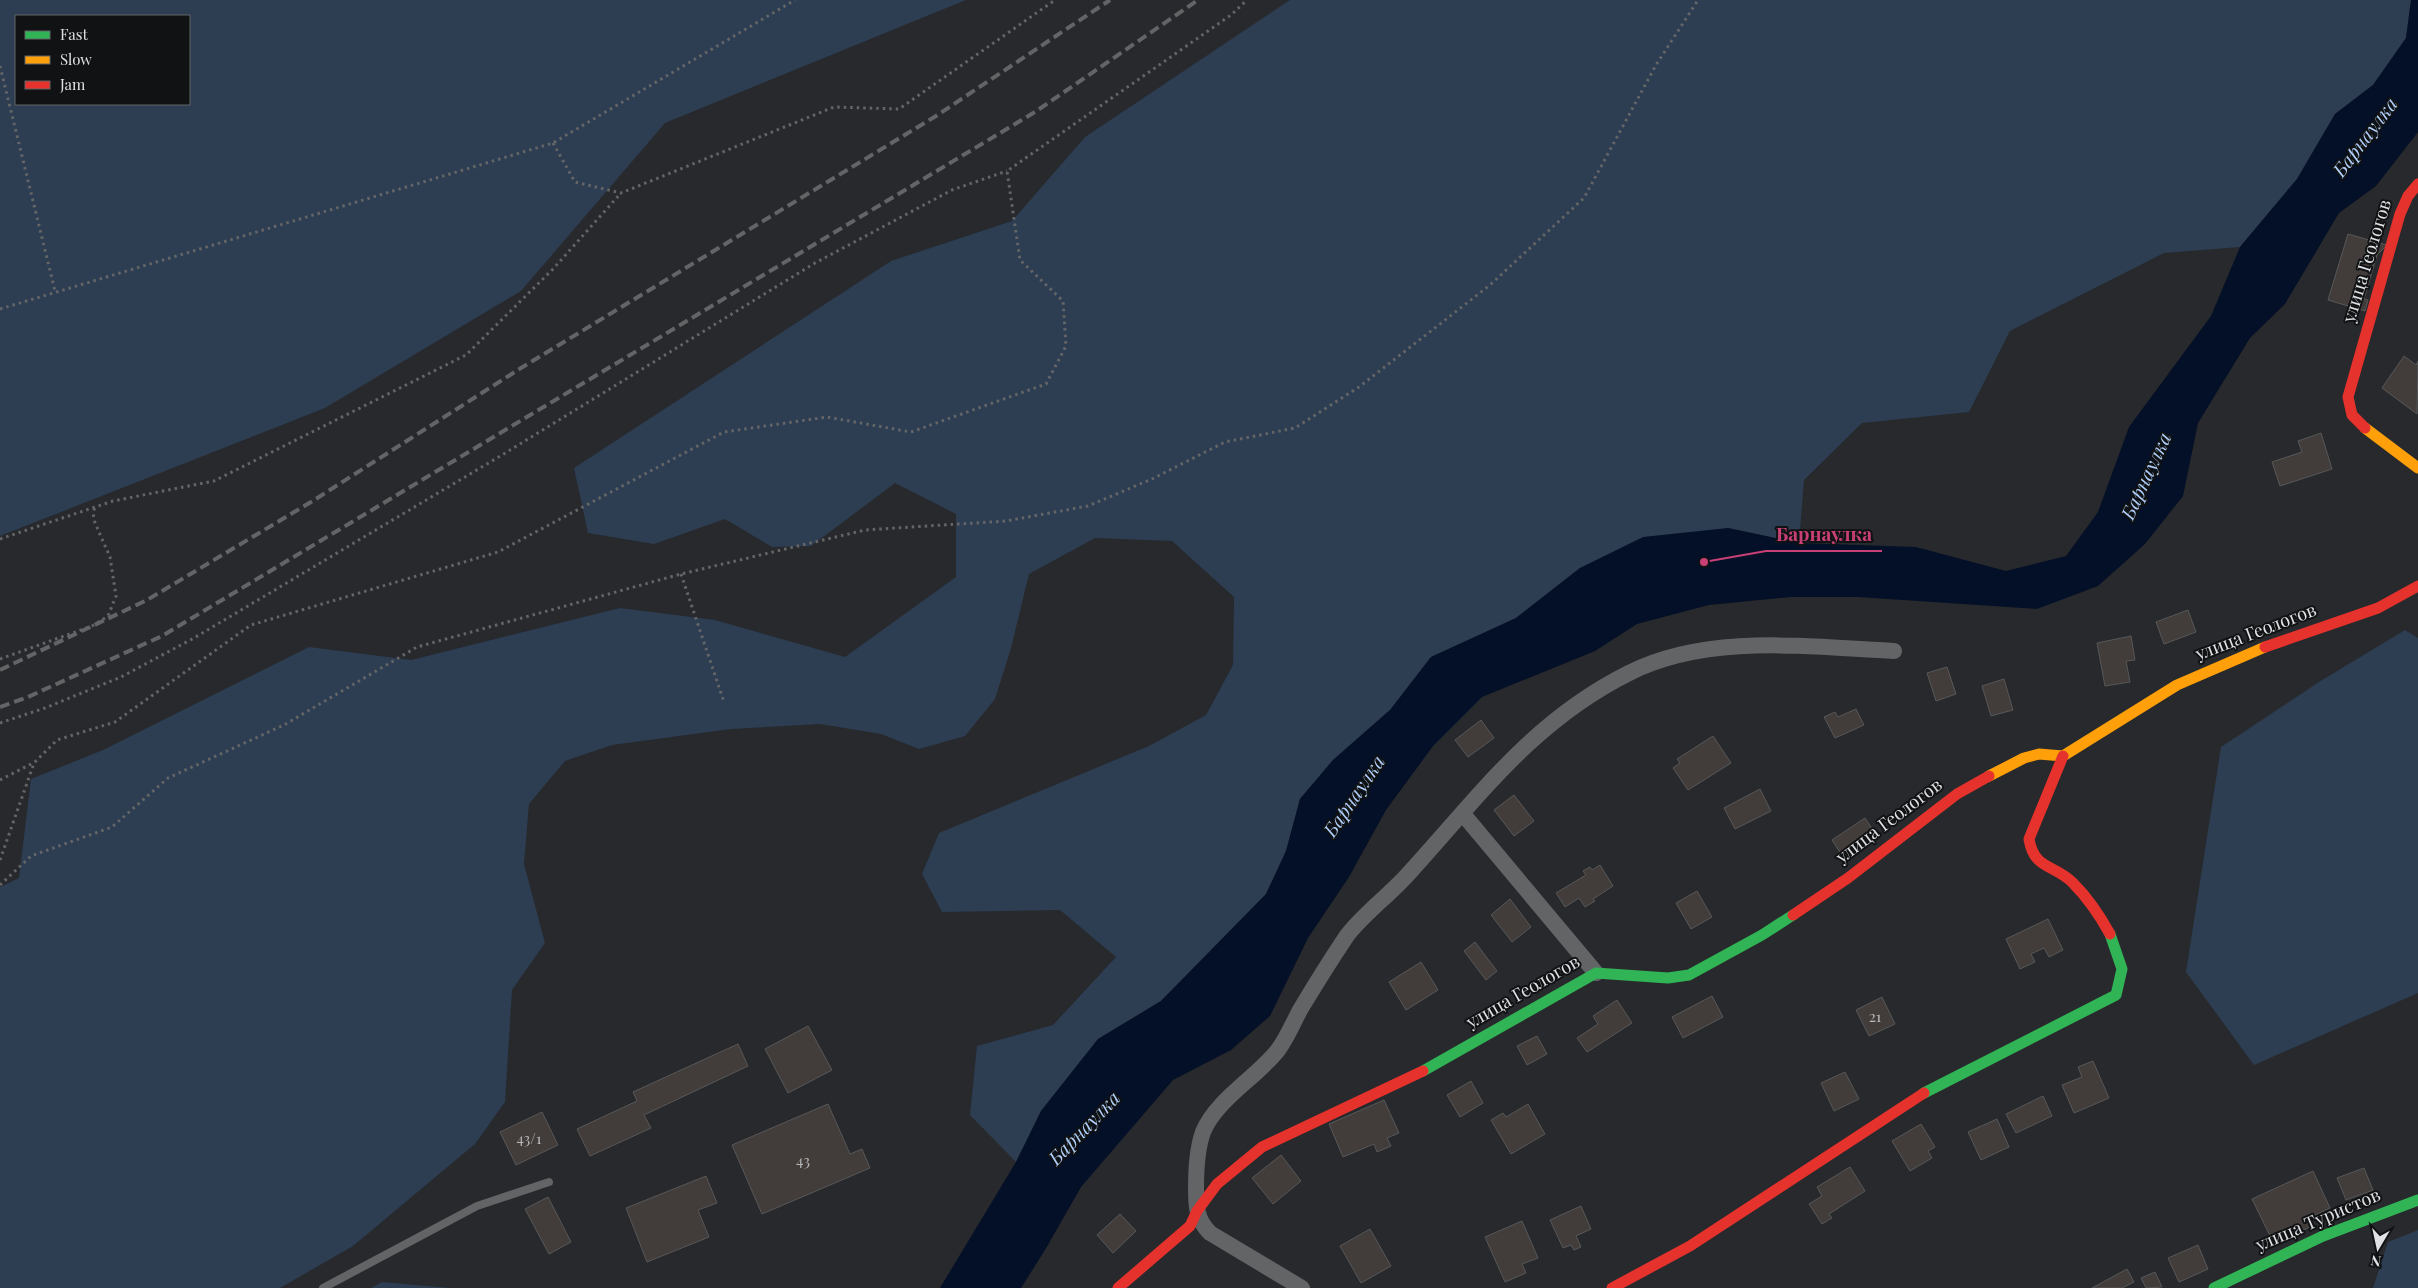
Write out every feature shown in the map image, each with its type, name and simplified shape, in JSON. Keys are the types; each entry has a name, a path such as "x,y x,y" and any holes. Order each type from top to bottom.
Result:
{"street":[{"name":"улица Геологов","path":"2418,184 2408,196 2400,214 2348,397 2352,415 2370,432 2418,468"},
{"name":"улица Геологов","path":"1118,1288 1190,1226 1197,1211 1216,1184 1262,1147 1434,1066 1596,973 1668,978 1689,975 1762,935 1848,878 1958,794 2024,758 2040,754 2063,756 2176,685 2258,649 2378,608 2418,586"},
{"path":"1302,1288 1210,1233 1200,1223 1197,1211 1196,1162 1203,1133 1212,1116 1278,1049 1322,973 1349,934 1393,892 1490,780 1530,741 1582,698 1632,672 1666,658 1699,651 1767,644 1894,651"},
{"path":"1612,1288 1690,1246 1918,1096 2116,995 2121,982 2122,967 2115,946 2095,909 2066,876 2036,862 2030,852 2029,839 2063,756"},
{"path":"1462,814 1596,973"},
{"name":"улица Туристов","path":"2214,1288 2236,1283 2323,1236 2418,1200"}],"lane":[{"path":"323,1288 477,1206 549,1182"}],"path":[{"path":"0,309 553,143 795,0"},
{"path":"0,539 113,501 214,481 466,355 553,268 621,193 834,107 899,109 1055,0"},
{"path":"0,723 45,708 120,677 194,638 436,495 815,263 952,190 1007,170 1232,14 1247,0"},
{"path":"0,885 31,856 112,827 168,778 284,725 417,647 681,574 865,530 1006,521 1088,506 1152,479 1225,442 1295,428 1359,387 1490,285 1584,198 1656,64 1698,0"},
{"path":"0,66 55,291"},
{"path":"553,143 574,182 621,193"},
{"path":"0,780 34,762 57,740 115,722 251,625 498,552 724,432 827,417 911,432 1046,384 1066,346 1063,301 1020,260 1007,170"},
{"path":"0,659 92,626 108,616 116,596 110,557 95,523 94,507"},
{"path":"681,574 724,702"},
{"path":"0,860 34,762"}],"shaded area":[{"path":"0,0 966,0 665,123 521,291 325,408 0,536"},
{"path":"1290,0 2411,0 2406,38 2373,85 2335,114 2297,179 2240,247 2164,253 2010,331 1969,412 1862,423 1804,480 1799,543 1728,528 1580,568 1516,618 1431,657 1390,710 1333,760 1300,799 1286,851 1266,894 1161,1001 1098,1039 1041,1111 1016,1162 970,1115 977,1046 1053,1025 1116,957 1060,910 942,912 922,874 939,833 1149,746 1206,715 1233,665 1234,597 1172,541 1095,538 1029,574 1011,648 995,699 965,736 919,749 881,734 820,724 731,729 612,745 565,761 529,804 524,864 545,943 512,990 505,1102 475,1144 353,1246 280,1288 0,1288 0,887 19,878 31,779 103,750 309,647 411,660 620,608 715,620 845,657 956,577 956,514 895,483 811,546 772,547 725,519 654,544 588,533 574,468 891,261 1012,221 1085,137"},
{"path":"2405,630 2418,638 2418,993 2254,1065 2186,972 2221,747 2319,682"},
{"path":"2418,1230 2418,1288 2373,1288 2388,1242"},
{"path":"382,1282 451,1288 371,1288"}],"water":[{"path":"2411,0 2418,0 2418,132 2376,186 2339,213 2285,304 2250,338 2198,423 2183,496 2145,544 2098,586 2037,609 1858,597 1791,597 1709,605 1637,624 1595,651 1482,697 1433,746 1386,810 1349,877 1308,938 1270,1016 1231,1050 1173,1080 1081,1187 1021,1288 940,1288 1016,1162 1041,1111 1098,1039 1161,1001 1266,894 1286,851 1300,799 1333,760 1390,710 1431,657 1516,618 1580,568 1643,537 1728,528 1799,543 1916,547 2006,571 2066,556 2098,512 2129,427 2211,316 2240,247 2297,179 2335,114 2373,85 2406,38"}],"building":[{"path":"2348,234 2387,245 2377,255 2364,299 2368,300 2365,311 2328,300"},
{"path":"2404,356 2416,365 2418,361 2417,414 2382,388"},
{"path":"2321,433 2332,469 2280,486 2272,462 2302,452 2298,441"},
{"path":"2188,610 2196,632 2164,644 2156,622"},
{"path":"2131,636 2135,660 2126,661 2130,682 2105,686 2097,643"},
{"path":"1947,667 1956,694 1936,701 1927,673"},
{"path":"2004,679 2013,710 1991,716 1982,686"},
{"path":"1856,709 1864,725 1835,738 1824,717 1835,712 1838,717"},
{"path":"1481,720 1494,738 1468,757 1455,740"},
{"path":"1713,736 1731,763 1688,790 1673,768 1680,763 1677,759"},
{"path":"1760,789 1771,811 1735,829 1724,808"},
{"path":"1514,795 1534,821 1514,836 1494,810"},
{"path":"1865,818 1878,838 1845,860 1832,840"},
{"path":"1600,865 1613,886 1593,899 1595,901 1585,907 1579,898 1565,907 1556,893 1586,875 1583,871 1590,867 1592,870"},
{"path":"1697,891 1712,917 1691,929 1676,903"},
{"path":"1510,899 1531,927 1512,942 1491,915"},
{"path":"2048,919 2063,950 2049,957 2044,948 2031,954 2035,962 2020,969 2006,939"},
{"path":"1475,942 1497,971 1486,980 1464,951"},
{"path":"1421,962 1438,990 1406,1010 1389,982"},
{"path":"1712,996 1723,1017 1683,1038 1672,1017"},
{"path":"1882,997 1895,1024 1869,1036 1856,1010"},
{"path":"1617,1000 1632,1023 1587,1052 1577,1038 1598,1024 1593,1016"},
{"path":"808,1026 832,1070 788,1093 765,1049"},
{"path":"1537,1036 1547,1054 1527,1065 1517,1046"},
{"path":"738,1044 748,1066 644,1115 651,1128 590,1156 577,1129 637,1101 633,1092"},
{"path":"2093,1061 2109,1098 2074,1113 2062,1085 2082,1077 2078,1067"},
{"path":"1845,1072 1859,1099 1834,1111 1821,1083"},
{"path":"1471,1081 1483,1103 1460,1117 1447,1095"},
{"path":"2043,1096 2052,1116 2016,1133 2006,1114"},
{"path":"1384,1100 1399,1133 1387,1138 1391,1146 1377,1152 1374,1144 1343,1157 1329,1124"},
{"path":"828,1104 850,1154 862,1149 870,1168 762,1214 732,1145"},
{"path":"1528,1104 1545,1134 1511,1154 1491,1120 1503,1113 1506,1117"},
{"path":"542,1112 558,1145 516,1165 500,1132"},
{"path":"1997,1119 2009,1147 1981,1160 1968,1132"},
{"path":"1921,1124 1935,1147 1928,1151 1932,1158 1910,1171 1892,1141"},
{"path":"1281,1155 1301,1181 1273,1204 1252,1178"},
{"path":"1850,1167 1865,1191 1829,1214 1832,1218 1822,1224 1809,1204 1822,1196 1817,1187"},
{"path":"2364,1168 2373,1190 2346,1200 2337,1178"},
{"path":"2313,1171 2330,1208 2307,1219 2310,1227 2274,1244 2252,1199"},
{"path":"706,1176 717,1203 698,1210 709,1237 647,1262 626,1208"},
{"path":"548,1197 571,1242 549,1254 525,1209"},
{"path":"1581,1206 1591,1229 1576,1236 1581,1247 1574,1250 1571,1245 1563,1248 1550,1220"},
{"path":"1120,1214 1136,1231 1113,1253 1097,1235"},
{"path":"1522,1221 1538,1258 1522,1264 1526,1273 1505,1282 1485,1237"},
{"path":"1370,1229 1391,1266 1361,1283 1340,1246"},
{"path":"2198,1245 2208,1269 2179,1282 2168,1258"},
{"path":"2127,1269 2134,1282 2122,1288 2092,1288"},
{"path":"2155,1272 2162,1287 2146,1288 2141,1278"}],"railway":[{"path":"0,670 147,600 311,502 521,368 936,116 1110,0"},
{"path":"0,707 28,697 162,636 1035,112 1198,0"}],"traffic: fast":[{"path":"1423,1071 1596,973 1668,978 1689,975 1762,935 1793,915"},
{"path":"1924,1093 2116,995 2122,969 2110,934"},
{"path":"2214,1288 2323,1236 2418,1200"}],"traffic: slow":[{"path":"2365,428 2418,468"},
{"path":"1989,776 2024,758 2039,754 2063,756 2177,685 2265,647"}],"traffic: jam":[{"path":"2365,428 2352,415 2348,397 2400,214 2408,196 2418,184"},
{"path":"2265,647 2378,608 2418,586"},
{"path":"2063,756 2029,839 2035,856 2040,862 2059,872 2073,883 2093,907 2110,934"},
{"path":"1793,915 1848,878 1957,794 1989,776"},
{"path":"1118,1288 1190,1226 1197,1211 1217,1184 1262,1147 1423,1071"},
{"path":"1612,1288 1690,1246 1924,1093"}],"place":[{"name":"Барнаулка","path":"1704,562"}]}
